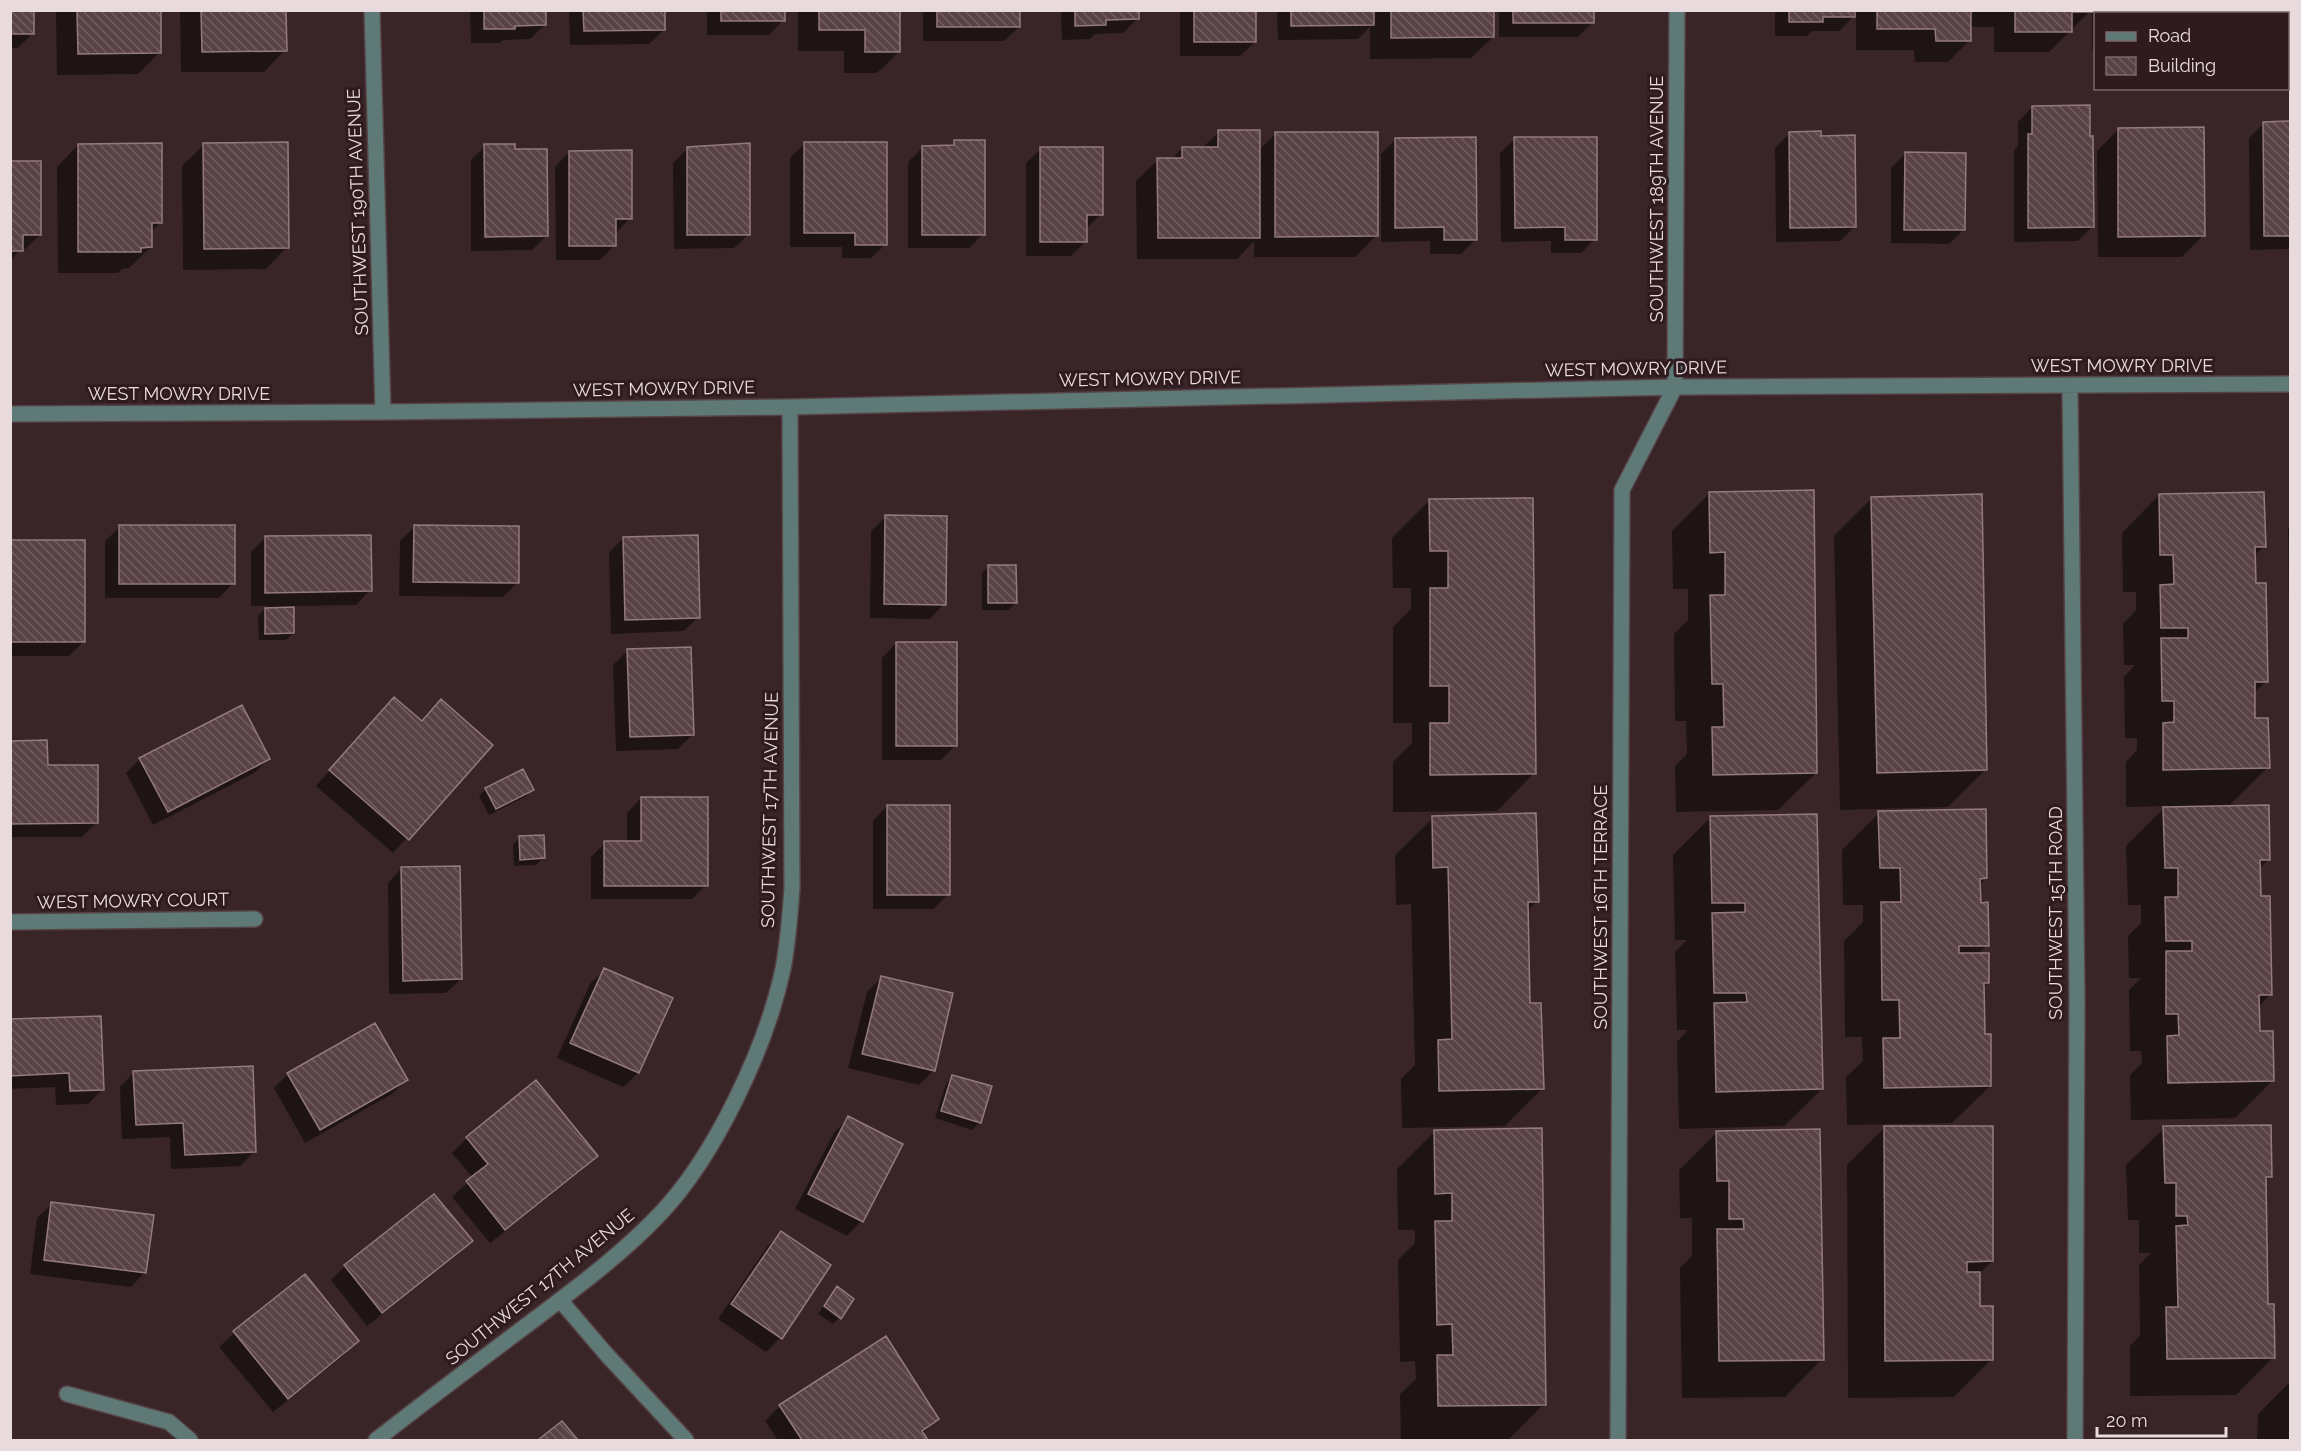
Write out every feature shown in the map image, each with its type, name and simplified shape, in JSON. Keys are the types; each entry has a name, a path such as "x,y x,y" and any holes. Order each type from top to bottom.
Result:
{"street":[{"name":"SOUTHWEST 190TH AVENUE","path":"372,10 383,412"},
{"name":"SOUTHWEST 189TH AVENUE","path":"1675,387 1677,10"},
{"name":"WEST MOWRY DRIVE","path":"10,414 790,407 1675,387 2290,384"},
{"name":"SOUTHWEST 15TH ROAD","path":"2070,386 2077,988 2075,1440"},
{"name":"SOUTHWEST 16TH TERRACE","path":"1618,1440 1622,490 1675,387"},
{"name":"SOUTHWEST 17TH AVENUE","path":"376,1440 560,1300 633,1241 661,1214 691,1176 716,1137 747,1073 776,999 789,931 792,888 790,407"},
{"name":"WEST MOWRY COURT","path":"10,921 255,919"},
{"path":"560,1300 607,1355 686,1440"},
{"path":"67,1394 169,1422 190,1440"}],"building":[{"path":"10,10 34,10 34,34 10,34"},
{"path":"77,10 161,10 161,53 78,54"},
{"path":"201,10 286,10 287,51 202,52"},
{"path":"484,10 546,10 546,25 515,26 515,29 484,29"},
{"path":"583,10 665,10 665,30 584,31"},
{"path":"721,10 785,10 785,21 721,21"},
{"path":"819,10 900,10 900,52 865,52 865,30 819,30"},
{"path":"937,10 1020,10 1020,27 937,27"},
{"path":"1075,10 1139,10 1139,19 1106,20 1106,25 1075,26"},
{"path":"1194,10 1256,10 1256,42 1194,42"},
{"path":"1291,10 1374,10 1374,25 1291,26"},
{"path":"1391,10 1494,10 1494,37 1391,38"},
{"path":"1513,10 1594,10 1594,23 1513,23"},
{"path":"1789,10 1855,10 1855,17 1823,17 1823,22 1789,22"},
{"path":"1877,10 1971,10 1971,41 1936,41 1935,29 1877,29"},
{"path":"2015,10 2093,10 2093,12 2072,12 2072,32 2015,32"},
{"path":"2113,10 2208,10 2208,12 2113,12"},
{"path":"2242,10 2290,10 2290,20 2289,12 2242,12"},
{"path":"2090,105 2090,136 2093,136 2094,227 2028,228 2028,134 2032,134 2032,106"},
{"path":"2290,121 2290,236 2264,236 2263,122"},
{"path":"2204,127 2205,236 2118,237 2118,128"},
{"path":"1218,130 1260,130 1260,238 1158,238 1157,158 1182,158 1182,147 1218,147"},
{"path":"1821,131 1821,136 1855,135 1856,227 1790,228 1789,132"},
{"path":"1275,132 1378,132 1378,236 1275,237"},
{"path":"1476,137 1477,240 1444,240 1444,227 1395,228 1395,138"},
{"path":"1514,137 1597,137 1597,240 1565,240 1565,227 1515,228"},
{"path":"954,140 985,140 985,235 922,235 922,146 954,145"},
{"path":"288,142 289,248 204,249 203,143"},
{"path":"804,142 887,142 887,245 855,245 855,233 804,233"},
{"path":"162,143 162,223 152,223 152,247 141,248 141,252 78,252 78,144"},
{"path":"750,143 750,235 687,235 687,147"},
{"path":"484,144 515,144 515,149 547,149 548,236 485,237"},
{"path":"1040,147 1103,147 1103,215 1087,215 1087,242 1040,242"},
{"path":"632,150 632,219 616,219 616,246 569,246 569,151"},
{"path":"1905,152 1966,153 1965,230 1904,230"},
{"path":"10,161 41,161 41,235 23,235 23,251 10,251"},
{"path":"1814,490 1817,773 1713,775 1712,727 1724,727 1723,684 1712,684 1710,595 1725,595 1725,552 1710,553 1709,492"},
{"path":"2264,492 2266,547 2255,547 2256,583 2266,583 2268,682 2255,682 2255,718 2268,718 2270,768 2163,770 2163,723 2174,722 2174,701 2162,701 2161,638 2188,638 2188,628 2161,628 2160,585 2174,584 2173,555 2160,555 2159,494"},
{"path":"1982,494 1987,770 1877,773 1871,497"},
{"path":"1533,498 1536,774 1430,775 1430,723 1449,723 1449,686 1430,686 1430,588 1448,588 1448,551 1430,551 1429,499"},
{"path":"885,515 947,516 946,605 884,604"},
{"path":"119,525 235,525 235,584 119,584"},
{"path":"414,525 519,526 519,583 413,582"},
{"path":"371,535 372,591 265,593 265,536"},
{"path":"698,535 700,618 625,620 623,537"},
{"path":"10,540 85,540 85,642 10,642"},
{"path":"988,565 1016,565 1017,603 988,603"},
{"path":"294,607 294,633 265,634 265,608"},
{"path":"896,642 957,642 957,746 896,746"},
{"path":"691,647 694,735 630,737 627,649"},
{"path":"394,697 422,721 441,699 493,745 409,840 329,770"},
{"path":"242,705 270,759 168,812 139,758"},
{"path":"47,740 48,765 98,765 98,823 10,824 10,741"},
{"path":"523,769 534,790 496,809 485,788"},
{"path":"641,797 708,797 708,886 604,886 604,841 641,841"},
{"path":"887,805 950,805 950,895 887,895"},
{"path":"2269,805 2270,860 2260,860 2261,896 2270,896 2272,995 2259,995 2260,1031 2273,1031 2274,1081 2168,1083 2167,1036 2179,1035 2178,1014 2166,1014 2166,951 2192,951 2192,941 2166,941 2165,897 2178,897 2178,868 2165,868 2163,807"},
{"path":"1986,809 1987,878 1980,879 1981,903 1988,902 1989,946 1959,946 1959,953 1989,953 1989,983 1984,983 1985,1034 1991,1034 1991,1086 1884,1088 1883,1038 1900,1038 1899,1000 1882,1000 1881,902 1901,902 1900,868 1880,868 1878,811"},
{"path":"1536,813 1539,902 1528,902 1530,1003 1541,1003 1544,1089 1439,1091 1438,1040 1452,1039 1448,867 1433,868 1432,816"},
{"path":"1817,814 1823,1089 1716,1092 1714,1003 1747,1002 1746,993 1714,993 1712,913 1745,912 1745,903 1712,903 1710,816"},
{"path":"544,835 545,858 520,860 519,836"},
{"path":"460,866 462,979 403,981 401,867"},
{"path":"604,968 673,998 639,1073 570,1043"},
{"path":"881,976 953,993 935,1071 862,1054"},
{"path":"101,1016 104,1090 70,1091 69,1073 10,1076 10,1019"},
{"path":"375,1023 408,1080 320,1130 287,1073"},
{"path":"253,1066 256,1152 185,1155 183,1123 136,1125 133,1071"},
{"path":"952,1075 992,1086 981,1123 941,1111"},
{"path":"536,1080 598,1156 505,1230 466,1181 488,1164 466,1137"},
{"path":"848,1116 903,1144 863,1222 808,1194"},
{"path":"2271,1125 2272,1177 2266,1177 2268,1304 2274,1304 2275,1358 2167,1359 2166,1307 2178,1307 2176,1226 2188,1225 2187,1216 2176,1216 2176,1183 2165,1183 2163,1126"},
{"path":"1884,1126 1993,1126 1993,1261 1967,1262 1967,1272 1980,1272 1980,1306 1993,1306 1993,1360 1885,1361"},
{"path":"1542,1128 1546,1405 1438,1406 1437,1355 1453,1355 1452,1324 1437,1325 1435,1221 1452,1221 1452,1193 1435,1194 1434,1130"},
{"path":"1820,1129 1824,1360 1719,1361 1717,1229 1744,1229 1743,1219 1729,1219 1729,1181 1717,1181 1716,1131"},
{"path":"434,1194 473,1241 382,1313 344,1265"},
{"path":"51,1202 154,1215 146,1273 44,1260"},
{"path":"781,1231 831,1265 782,1339 731,1304"},
{"path":"305,1274 359,1341 288,1399 233,1331"},
{"path":"837,1286 854,1299 841,1319 824,1306"},
{"path":"886,1336 939,1419 922,1431 928,1440 802,1440 779,1405"},
{"path":"562,1421 578,1440 538,1440"}]}
